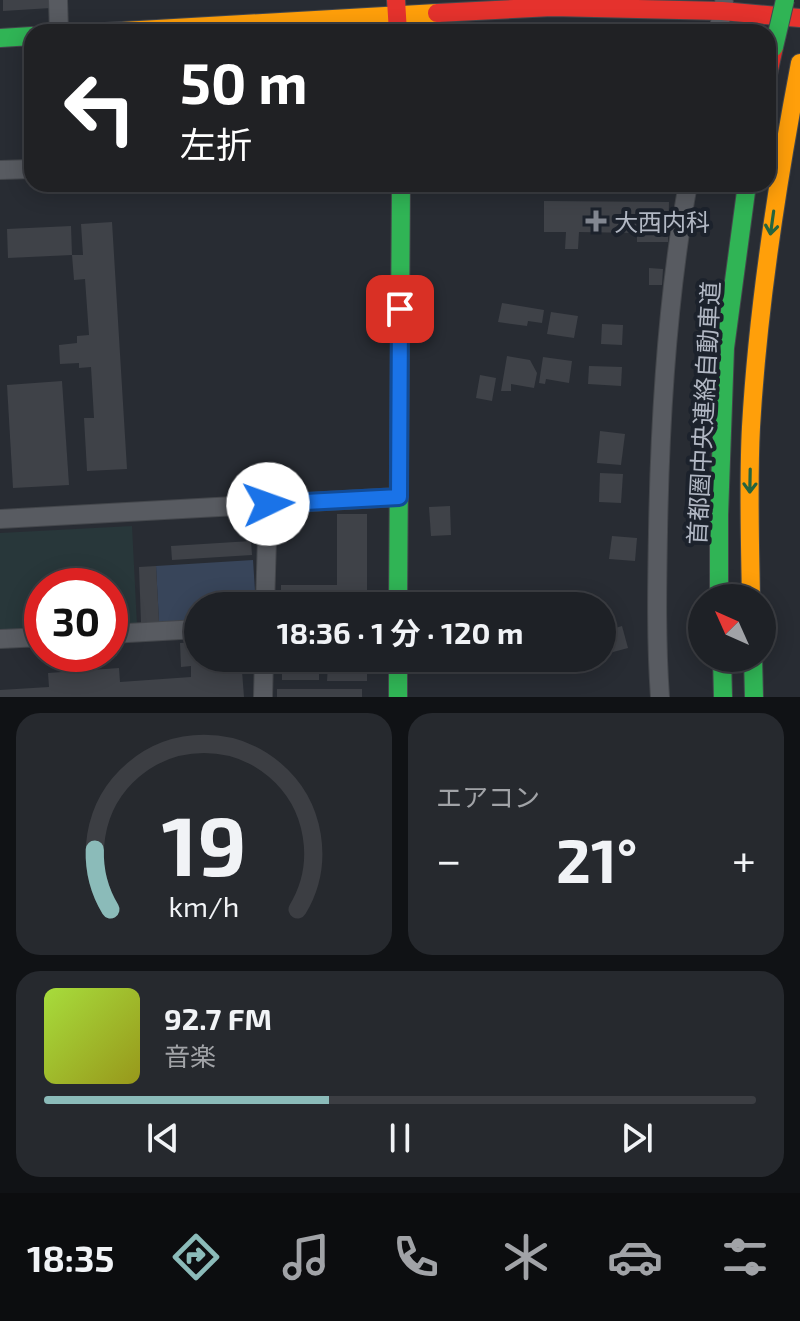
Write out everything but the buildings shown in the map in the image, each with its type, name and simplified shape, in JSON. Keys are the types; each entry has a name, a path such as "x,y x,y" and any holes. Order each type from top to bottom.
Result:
{"main road":[{"path":"776,38 785,0"},
{"path":"251,24 552,7 723,5 800,18"},
{"path":"0,38 24,36"},
{"name":"首都圏中央連絡自動車道","path":"751,584 752,405 760,319 782,155 800,63"},
{"path":"398,592 401,192"},
{"name":"首都圏中央連絡自動車道","path":"719,584 725,348 746,192"},
{"path":"398,672 398,697"},
{"path":"722,672 723,697"},
{"path":"753,672 754,697"}],"street":[{"path":"58,0 59,24"},
{"path":"0,170 24,169"},
{"path":"660,697 659,439 678,238 687,192"},
{"path":"0,519 399,497"},
{"path":"265,592 268,504"},
{"path":"128,633 184,630"},
{"path":"0,639 24,638"},
{"path":"263,697 264,672"}],"shaded area":[{"path":"132,526 137,625 128,625 128,568 24,568 24,631 0,632 0,533"}],"water":[{"path":"253,560 255,592 184,592 184,621 159,622 156,566"}],"traffic: fast":[{"path":"776,38 785,0"},
{"path":"0,38 24,36"},
{"path":"398,592 401,192"},
{"path":"719,584 725,348 746,192"},
{"path":"398,672 398,697"},
{"path":"722,672 723,697"},
{"path":"753,672 754,697"}],"traffic: slow":[{"path":"245,24 437,13"},
{"path":"751,584 751,427 758,335 800,63"}],"traffic: jam":[{"path":"396,0 398,24"},
{"path":"437,13 552,7 722,11 800,18"}],"place":[{"name":"大西内科","path":"596,221"}],"route":[{"path":"268,504 399,497 400,309"}]}
